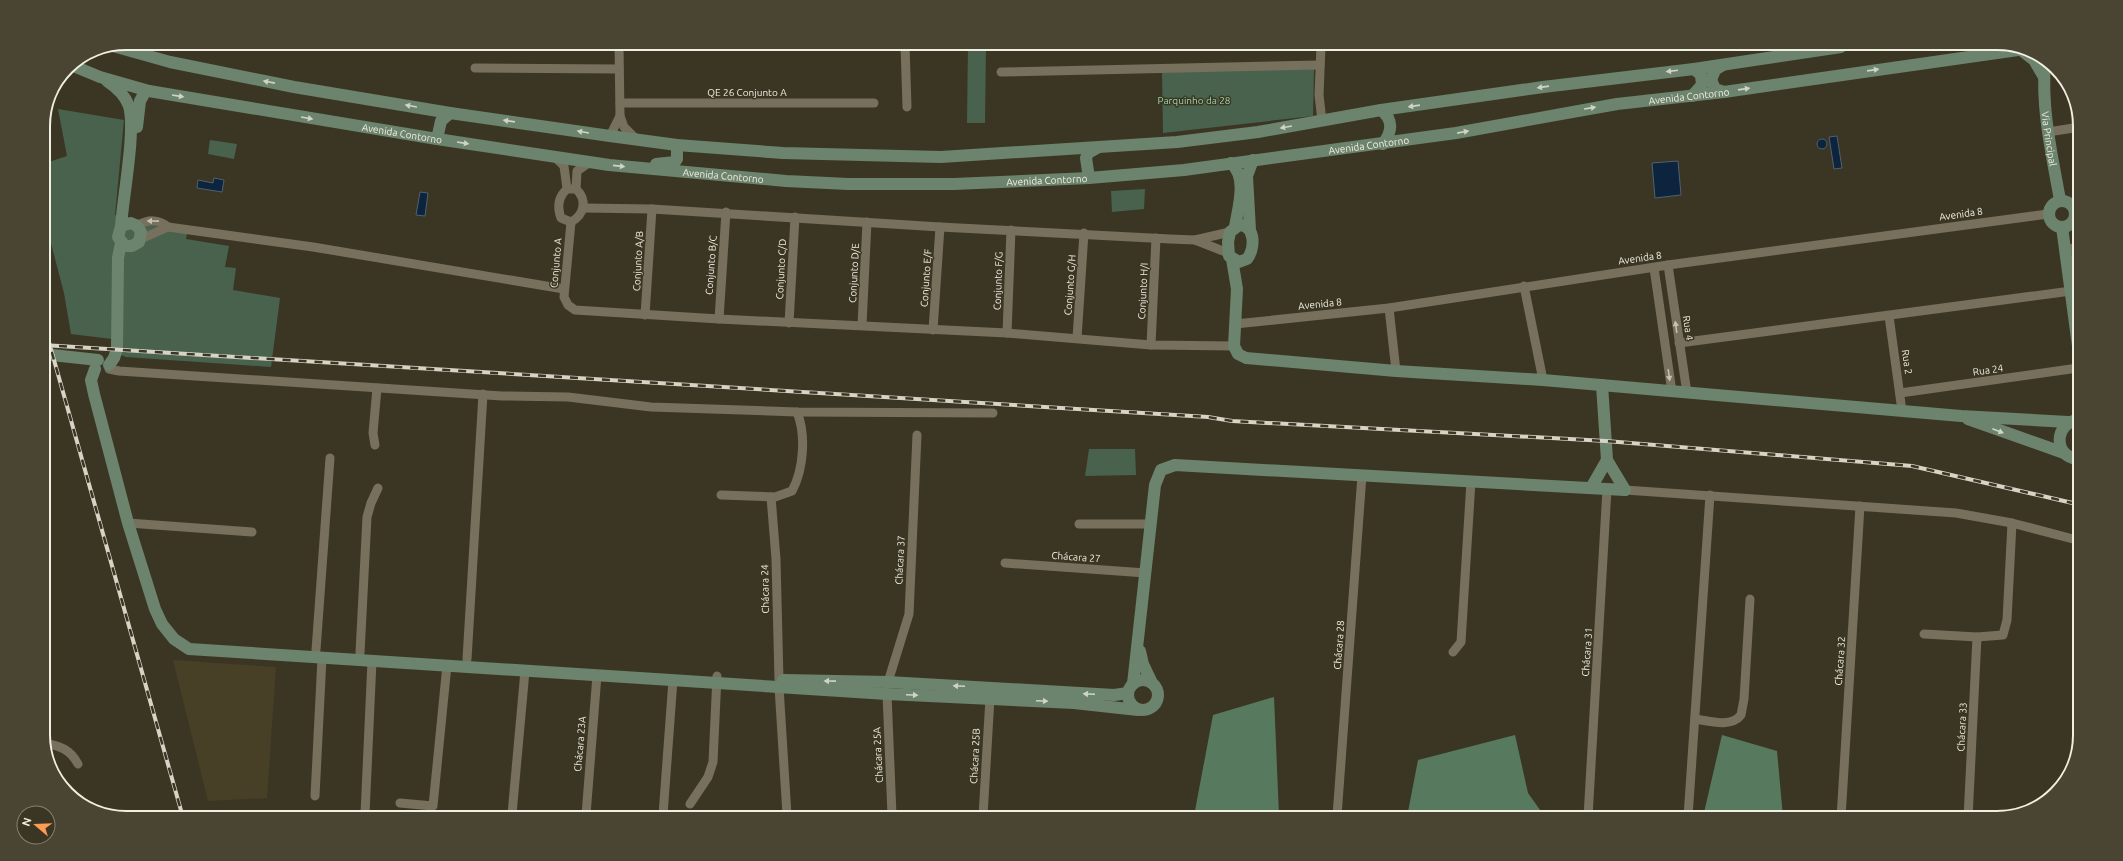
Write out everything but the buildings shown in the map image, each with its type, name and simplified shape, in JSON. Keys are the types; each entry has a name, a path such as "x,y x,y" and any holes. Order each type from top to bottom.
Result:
{"street":[{"path":"127,50 170,62 294,87 450,113 677,145 783,153 941,157 1177,142 1258,132 1381,110 1543,86 1694,69 1822,50"},
{"path":"620,50 620,116 624,127 636,139"},
{"path":"905,50 907,108"},
{"path":"1321,50 1319,95 1322,121"},
{"name":"Avenida Contorno","path":"78,68 100,77 149,91 437,139 642,169 848,184 954,184 1089,178 1184,170 1382,144 1456,133 1610,105 1724,92 1980,51 1998,50"},
{"name":"Via Principal","path":"2034,60 2044,78"},
{"path":"1001,72 1320,65"},
{"path":"1724,65 1715,70 1712,80 1715,89 1724,92"},
{"name":"Via Principal","path":"2045,67 2044,78 2048,132 2060,200"},
{"path":"475,68 619,69"},
{"path":"1692,96 1702,85 1701,75 1694,69"},
{"path":"100,77 116,88 123,96 130,113 130,145 122,226 118,233 131,243"},
{"path":"149,91 144,92 140,101 129,192 128,210 141,232 131,243 119,272 114,358 101,366 91,380 128,523 155,609 162,624 169,632 191,642 319,654 372,661 596,676 673,680 717,679"},
{"name":"QE 26 Conjunto A","path":"620,103 874,103"},
{"path":"1381,110 1386,114 1391,123 1390,134 1382,144"},
{"path":"437,139 441,122 450,113"},
{"path":"610,136 620,116"},
{"path":"2048,132 2073,128"},
{"path":"642,169 652,164 674,162 677,159 677,145"},
{"path":"1089,178 1086,158 1088,153 1097,148"},
{"path":"555,157 564,166 571,189 582,197 583,208 576,219 571,222 561,218 558,211 560,196 571,189 577,171 590,162"},
{"path":"1237,289 1247,260 1252,251 1247,176 1253,160"},
{"path":"1231,163 1235,167 1240,184 1230,256 1237,289 1234,346 1236,351 1242,356 1256,359 1543,380 1961,416 2073,419"},
{"path":"2073,206 2071,204 2060,200 2051,205 2048,214 2052,223 2062,227 2071,224 2073,220"},
{"path":"583,208 726,212 940,227 1084,233 1195,240 1242,225 1250,230"},
{"name":"Conjunto A/B","path":"646,315 652,209"},
{"name":"Conjunto B/C","path":"719,319 726,212"},
{"name":"Avenida 8","path":"1235,324 1389,308 1668,265 2048,214"},
{"name":"Conjunto C/D","path":"790,323 795,217"},
{"path":"122,226 128,223 136,225 149,220 162,222 168,227"},
{"name":"Conjunto A","path":"571,222 564,289 564,297 568,305 575,310 646,315"},
{"name":"Conjunto D/E","path":"862,325 867,222"},
{"path":"131,243 168,227 313,247 564,289"},
{"name":"Conjunto E/F","path":"933,330 940,227"},
{"path":"2062,227 2073,301"},
{"name":"Conjunto F/G","path":"1007,333 1011,230"},
{"name":"Conjunto G/H","path":"1077,338 1084,233"},
{"name":"Conjunto H/I","path":"1151,345 1156,238"},
{"path":"1195,240 1230,256 1238,262 1247,260"},
{"path":"2066,250 2073,249"},
{"name":"Rua 4","path":"1668,265 1687,393"},
{"path":"1654,268 1672,392"},
{"path":"1524,286 1543,380"},
{"path":"1666,352 1679,346 2072,292"},
{"path":"1389,308 1396,370"},
{"path":"1660,313 1674,310"},
{"path":"646,315 1007,333 1151,345 1234,346"},
{"name":"Rua 2","path":"1889,316 1902,411"},
{"path":"50,355 77,359 119,371 377,388 568,397 651,407 797,412 993,413"},
{"name":"Rua 24","path":"1900,393 2073,369"},
{"path":"1602,385 1607,460 1625,490"},
{"path":"375,445 373,434 377,388"},
{"path":"467,659 482,394"},
{"path":"721,495 771,498 789,493 795,486 800,468 802,433 797,412"},
{"path":"1961,416 2008,435 2073,457"},
{"path":"2064,453 2059,438 2060,431 2073,420"},
{"name":"Chácara 37","path":"887,688 909,614 917,435"},
{"path":"315,796 319,654 330,458"},
{"path":"1591,488 1607,460"},
{"path":"1138,710 1132,706 1128,700 1139,642 1157,476 1161,470 1171,465 1710,495 1956,513 2012,523 2073,539"},
{"name":"Chácara 28","path":"1337,811 1362,475"},
{"path":"1453,652 1461,642 1471,481"},
{"path":"360,653 367,517 371,503 378,488"},
{"name":"Chácara 31","path":"1588,811 1607,489"},
{"path":"1688,811 1710,495"},
{"name":"Chácara 24","path":"771,498 776,559 779,683 787,811"},
{"name":"Chácara 32","path":"1841,811 1860,506"},
{"path":"128,523 252,532"},
{"path":"1924,634 1977,637 2003,636 2007,628 2012,523"},
{"path":"1079,524 1151,524"},
{"name":"Chácara 27","path":"1004,563 1146,573"},
{"path":"1695,719 1725,723 1732,721 1741,715 1744,699 1750,599"},
{"name":"Chácara 33","path":"1968,811 1977,637"},
{"path":"887,688 990,698 1146,710 1154,706 1158,699 1157,690 1143,664 1139,642"},
{"path":"319,654 360,653 467,659 717,679 887,688 1114,695 1143,680 1152,683"},
{"path":"365,811 372,661"},
{"path":"400,802 433,806 447,665"},
{"path":"512,811 525,671"},
{"name":"Chácara 23A","path":"586,811 596,676"},
{"path":"690,804 708,776 713,762 717,679"},
{"path":"663,811 673,680"},
{"name":"Chácara 25A","path":"887,688 892,811"},
{"name":"Chácara 25B","path":"983,811 990,698"},
{"path":"50,744 67,750 78,764"}],"shaded area":[{"path":"173,660 276,667 267,798 208,801"}],"green space":[{"path":"968,50 986,50 985,123 967,123"},
{"name":"Parquinho da 28","path":"1314,69 1313,116 1163,133 1162,70"},
{"path":"58,109 124,120 115,215 188,228 186,239 229,246 225,267 236,268 233,290 280,298 271,367 126,357 121,355 120,340 71,334 64,293 50,240 50,162 67,156"},
{"path":"210,140 237,144 234,159 208,154"},
{"path":"1145,189 1144,209 1112,212 1111,191"},
{"path":"1089,449 1135,449 1136,475 1085,476"},
{"path":"1274,697 1279,811 1195,811 1213,715"},
{"path":"1515,735 1528,793 1541,811 1408,811 1418,760"},
{"path":"1722,735 1777,751 1782,811 1704,811"}],"water":[{"path":"1837,136 1842,168 1834,169 1829,137"},
{"path":"1822,139 1827,144 1822,149 1817,144"},
{"path":"1678,161 1681,195 1655,198 1652,163"},
{"path":"214,178 224,180 222,192 197,188 198,180 213,183"},
{"path":"420,192 428,193 425,216 416,215"}],"railway":[{"path":"50,345 1208,417 1232,421 1606,441 1912,466 2073,503"},
{"path":"50,346 181,811"}]}
